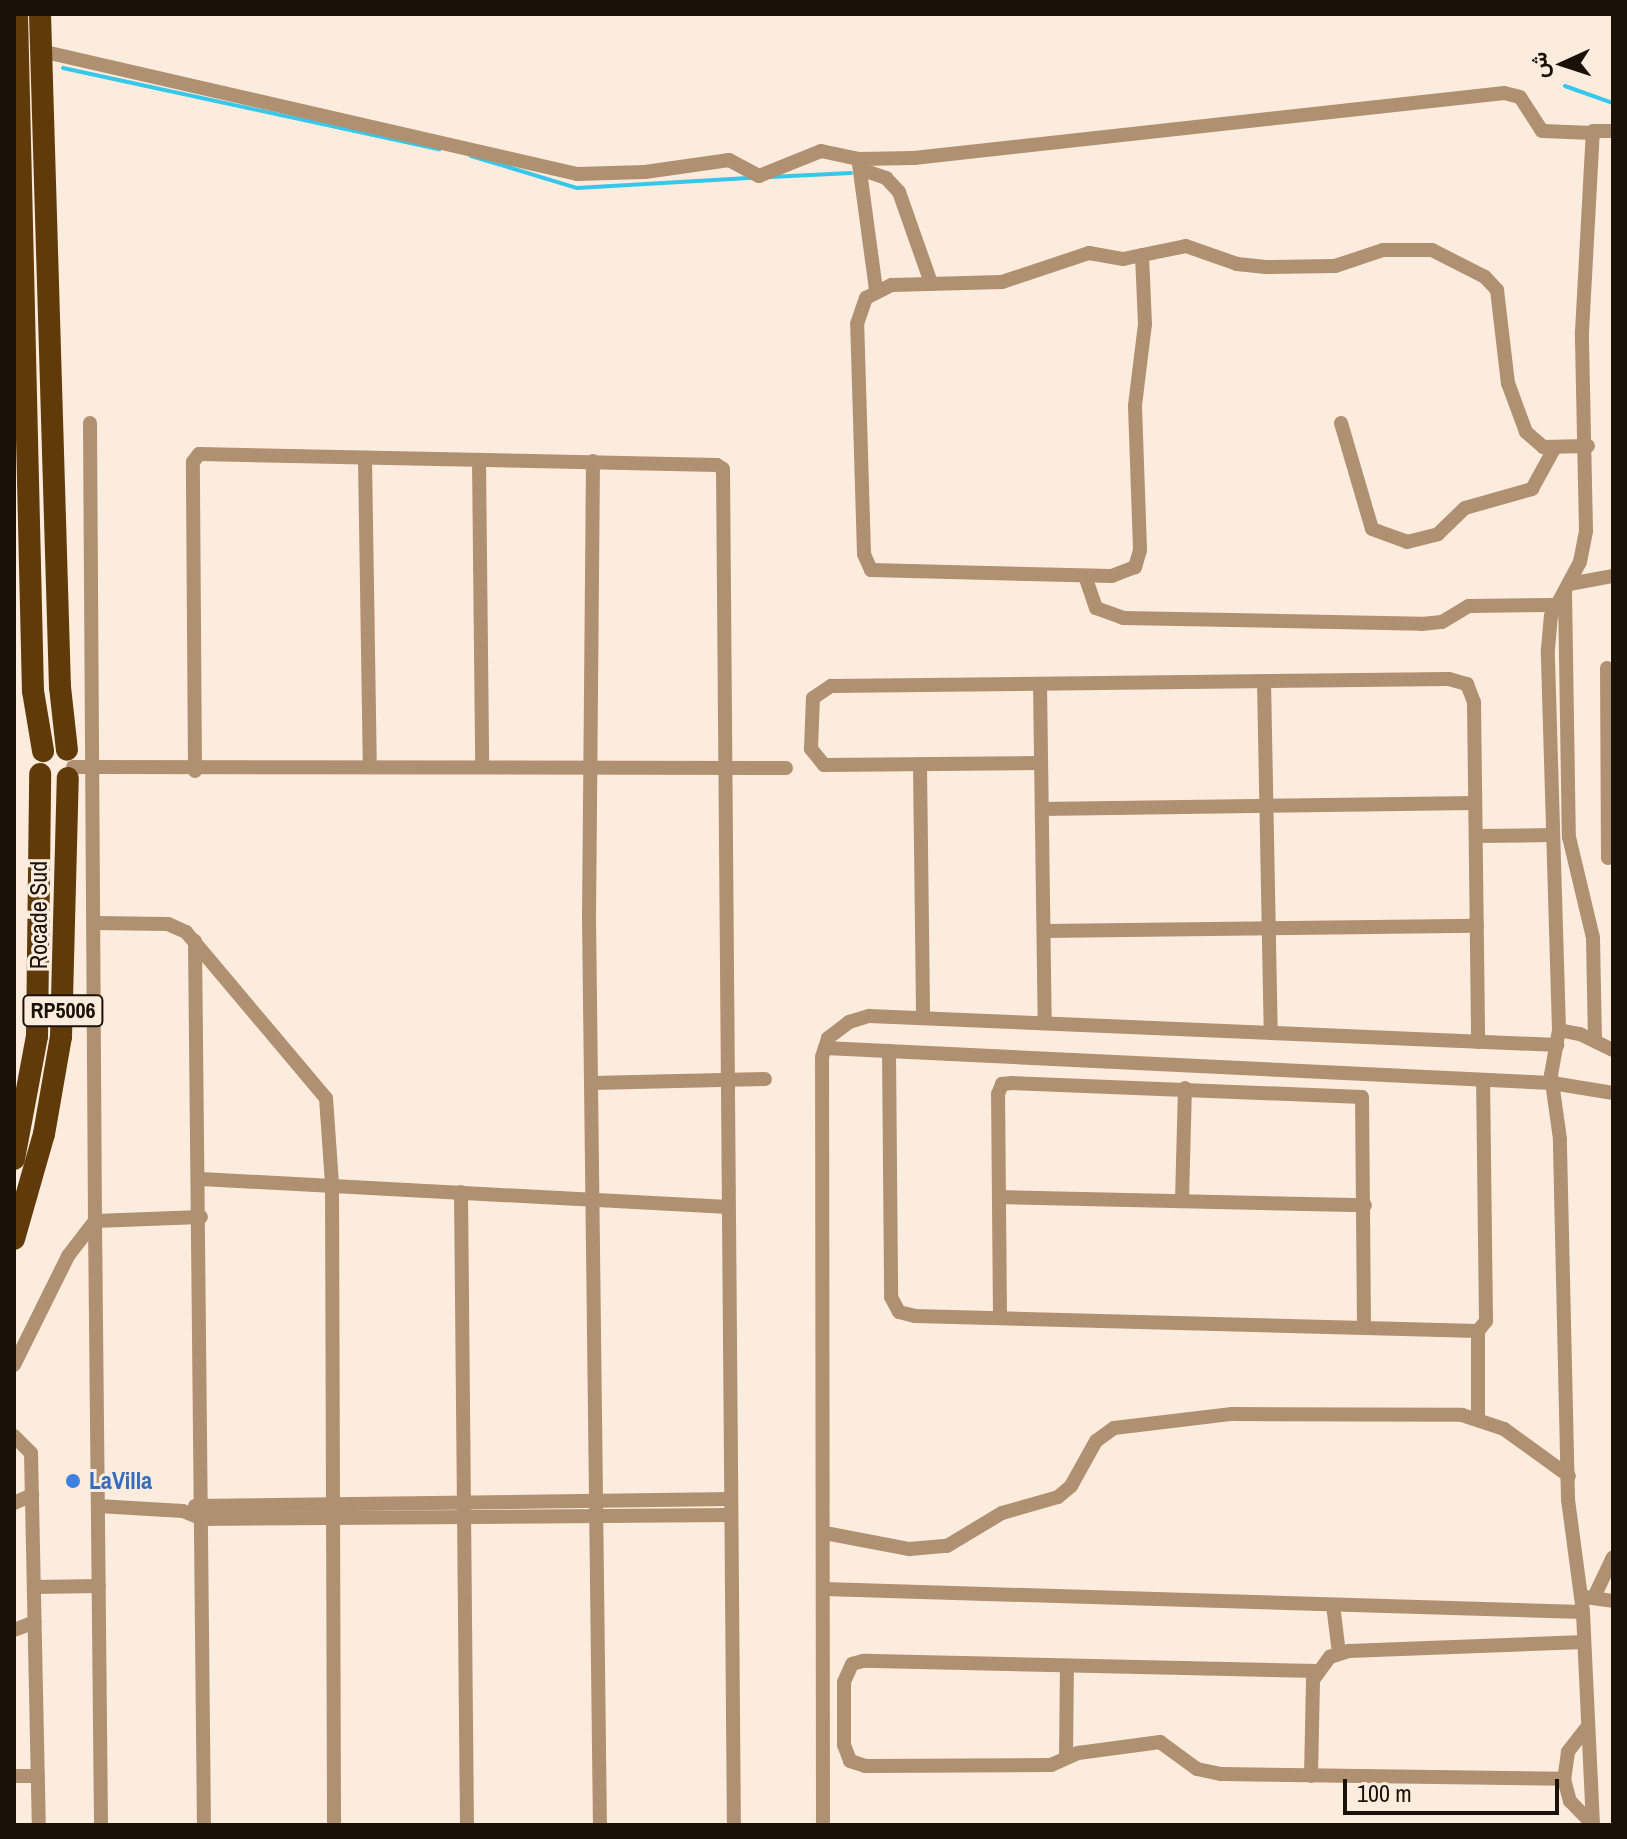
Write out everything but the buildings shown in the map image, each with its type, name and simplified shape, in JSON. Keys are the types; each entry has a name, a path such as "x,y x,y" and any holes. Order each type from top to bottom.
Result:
{"highway":[{"name":"Rocade Sud","path":"14,1159 39,993 40,774 37,762 43,751 33,691 17,14"},
{"name":"Rocade Sud","path":"14,1239 44,1134 59,1049 75,766 60,687 40,14"},
{"path":"40,774 50,782 75,766 55,746 43,751"}],"street":[{"path":"41,51 577,174 645,172 729,160 759,176 821,151 859,164 886,178 899,192 931,283"},
{"path":"859,164 1504,93 1520,97 1542,131 1613,131"},
{"path":"1593,133 1582,332 1588,446 1586,531 1567,588 1556,605 1548,641 1558,1038 1552,1083 1560,1139 1571,1549 1586,1602 1584,1642 1593,1825"},
{"path":"859,164 876,289"},
{"path":"1142,255 1145,324 1135,406 1138,559 1122,575 1085,576 881,573 866,565 857,324 866,298 876,289 931,283 1002,282 1089,253 1123,259 1142,255 1186,246 1237,264 1319,267 1410,247 1461,262 1497,290 1515,408 1526,432 1554,449 1588,446"},
{"path":"90,423 75,766 95,923 101,1825"},
{"path":"1341,423 1372,529 1407,542 1438,534 1465,508 1532,489 1554,449"},
{"path":"195,771 193,462 209,452 365,459 717,465 727,476 724,767 730,1080 728,1207 734,1825"},
{"path":"365,459 370,767"},
{"path":"479,460 482,766"},
{"path":"593,461 590,768 600,1825"},
{"path":"1085,576 1096,608 1123,618 1422,624 1442,622 1469,606 1556,605"},
{"path":"1567,588 1613,576"},
{"path":"1567,588 1569,837 1593,938 1595,1040"},
{"path":"1608,858 1609,677"},
{"path":"1041,763 818,763 811,749 817,692 831,686 1449,679 1467,684 1474,702 1478,1042"},
{"path":"1264,681 1271,1033"},
{"path":"1040,684 1045,1023"},
{"path":"920,765 923,1018"},
{"path":"75,766 195,771 482,766 786,768"},
{"path":"1042,809 1475,803"},
{"path":"1476,836 1553,835"},
{"path":"95,923 175,926 195,941 326,1098 332,1183 334,1825"},
{"path":"1044,931 1477,926"},
{"path":"195,941 201,1179 204,1825"},
{"path":"823,1825 825,1048 828,1038 849,1022 869,1016 1478,1042 1558,1038 1595,1040 1613,1050"},
{"path":"825,1048 1552,1083 1613,1093"},
{"path":"889,1051 893,1305 907,1315 1478,1331"},
{"path":"592,1083 765,1079"},
{"path":"1478,1419 1478,1331 1486,1321 1483,1081"},
{"path":"1000,1318 998,1094 1002,1084 1185,1088 1362,1097 1364,1328"},
{"path":"1182,1201 1185,1088"},
{"path":"201,1179 332,1183 728,1207"},
{"path":"461,1192 461,1507 467,1825"},
{"path":"999,1197 1365,1205"},
{"path":"95,1221 201,1217"},
{"path":"14,1365 68,1256 95,1221"},
{"path":"825,1533 909,1549 947,1546 1002,1513 1058,1497 1071,1486 1096,1441 1124,1426 1232,1414 1432,1413 1478,1419 1504,1429 1569,1476"},
{"path":"14,1436 31,1453 39,1825"},
{"path":"14,1503 32,1495"},
{"path":"98,1506 203,1511 461,1507 595,1497 731,1499"},
{"path":"461,1507 595,1514 731,1515"},
{"path":"1586,1602 1613,1557"},
{"path":"34,1587 99,1586"},
{"path":"824,1589 1333,1605 1613,1601"},
{"path":"1333,1605 1339,1653"},
{"path":"14,1630 35,1622"},
{"path":"1311,1776 1312,1689 1317,1671 1339,1653 1584,1642"},
{"path":"1317,1671 863,1661 846,1673 846,1755 855,1764 1051,1765 1066,1757 1160,1742 1207,1772 1564,1779"},
{"path":"1066,1757 1067,1666"},
{"path":"822,1710 844,1711"},
{"path":"1588,1726 1568,1752 1564,1779 1570,1801 1593,1825"},
{"path":"14,1776 38,1776"}],"waterway":[{"path":"63,68 439,149"},
{"path":"1565,86 1613,103"},
{"path":"471,156 577,188 753,178"},
{"path":"770,177 851,173"}],"place":[{"name":"LaVilla","path":"73,1481"}]}
